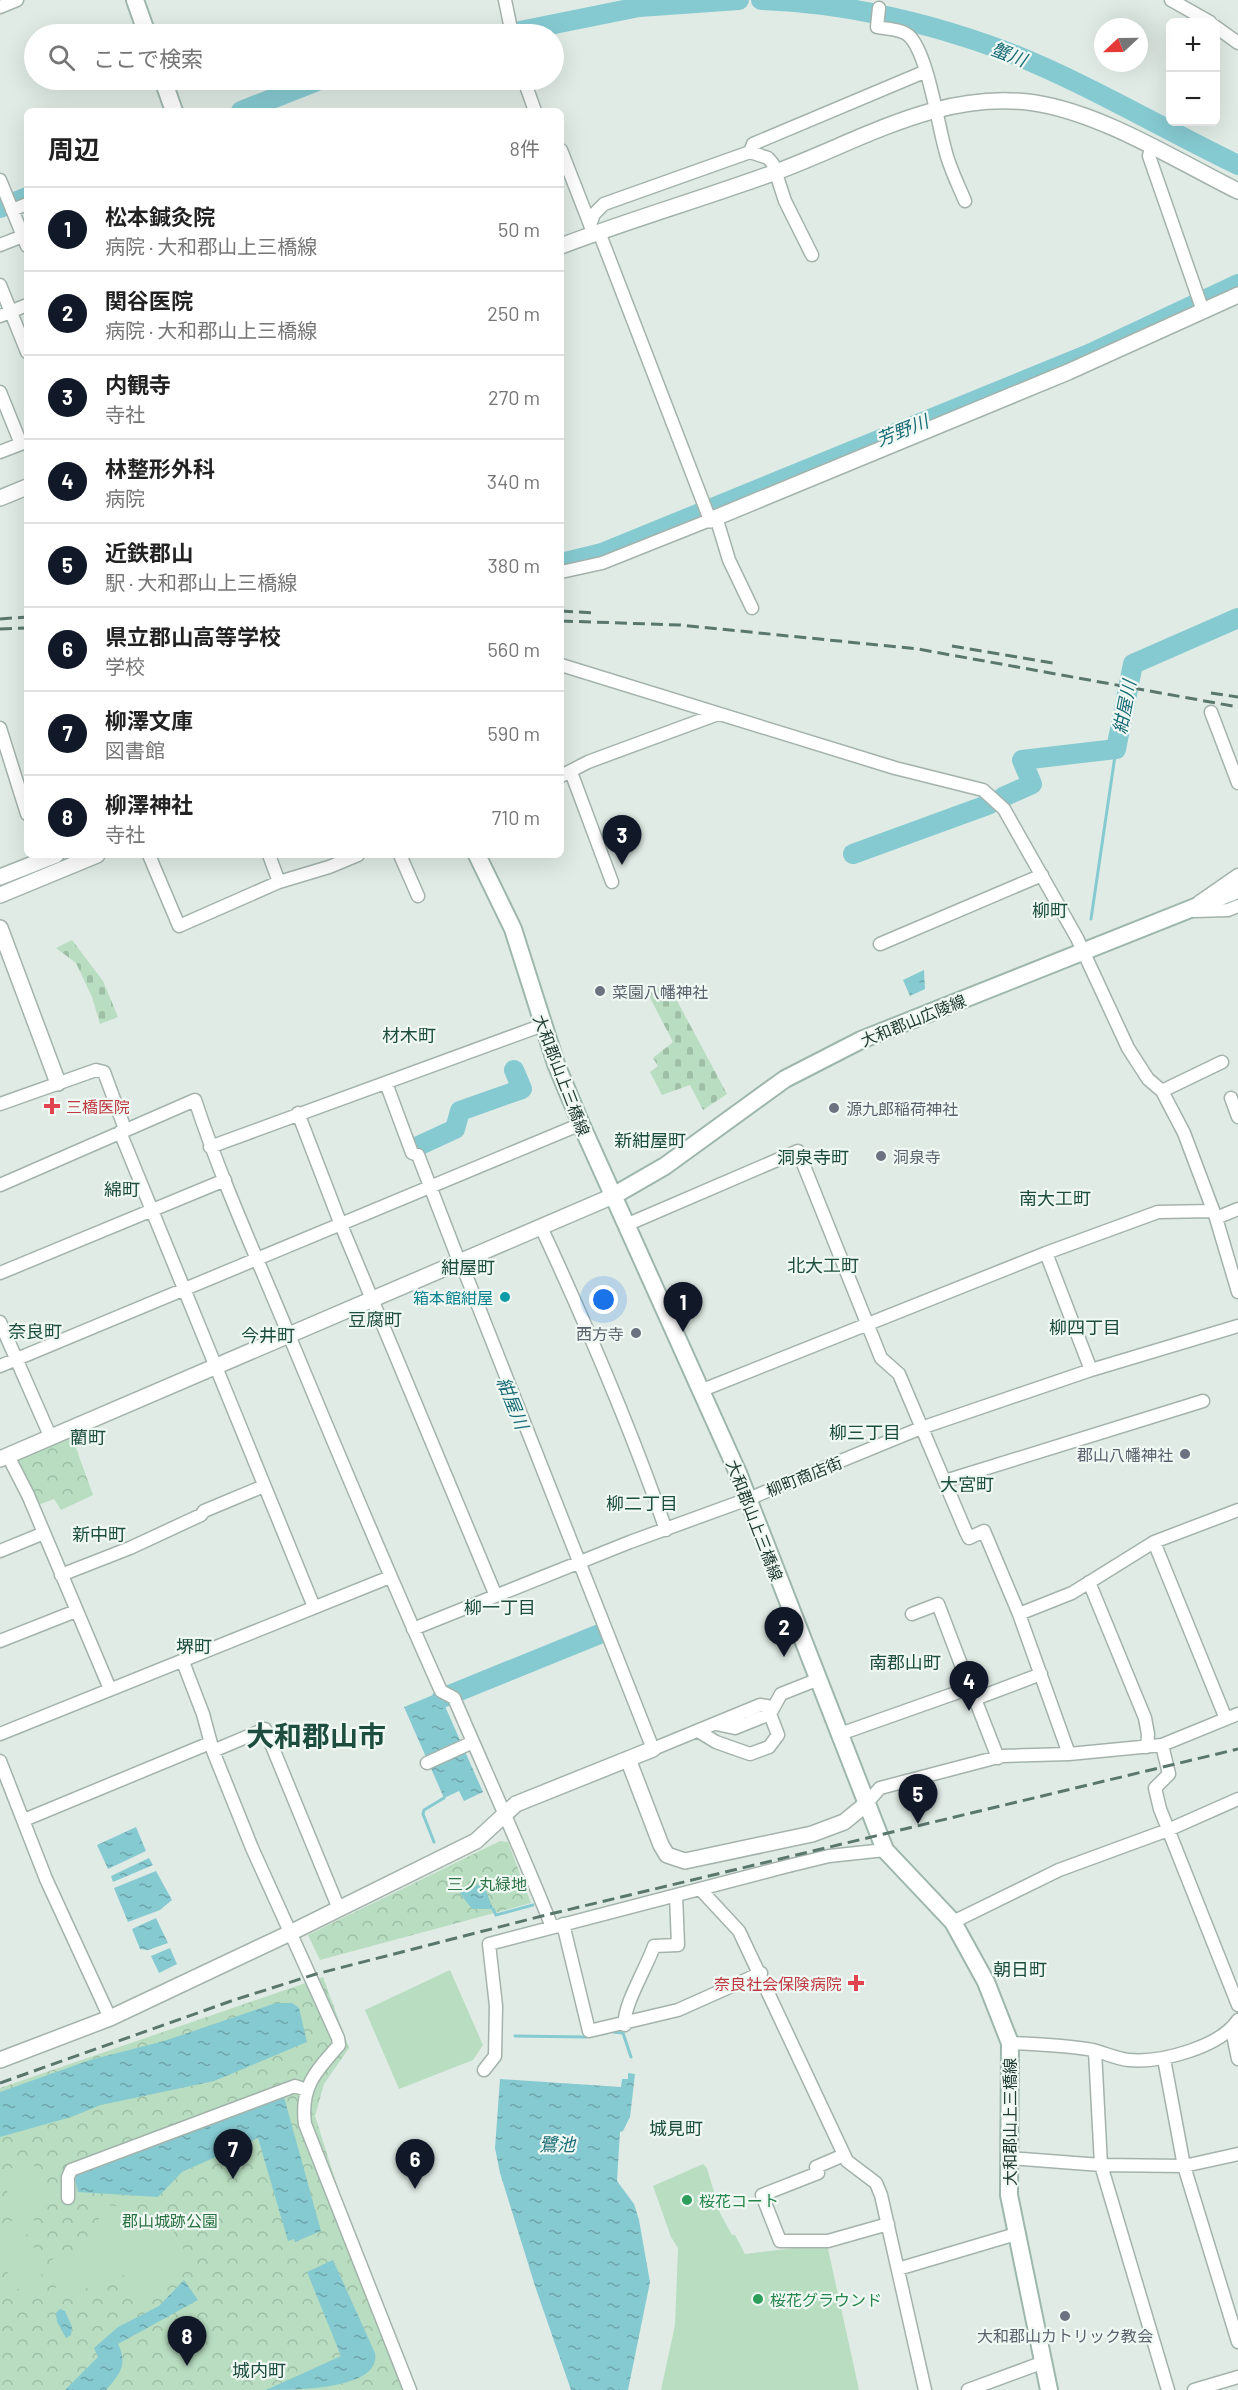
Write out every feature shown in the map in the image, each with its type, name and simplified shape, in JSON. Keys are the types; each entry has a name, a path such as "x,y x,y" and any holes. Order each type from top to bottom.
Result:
{"main road":[{"path":"135,0 143,24"},
{"path":"167,90 173,108"},
{"name":"大和郡山上三橋線","path":"478,858 513,929 543,1025 581,1124 748,1499 885,1850 953,1922 986,1982 1010,2043 1009,2195 1049,2390"},
{"name":"大和郡山広陵線","path":"613,1196 665,1166 749,1104 813,1062 861,1040 1238,890"}],"street":[{"path":"0,7 17,0"},
{"path":"505,0 509,24"},
{"path":"1171,0 1203,18"},
{"path":"879,8 877,27 903,32 910,36 937,108 945,150 965,201"},
{"path":"1220,30 1238,43"},
{"path":"750,152 753,144 924,72"},
{"path":"528,90 534,108"},
{"path":"564,245 594,230 776,172 937,108 956,103 995,100 1034,103 1074,112 1151,147 1238,191"},
{"path":"1151,147 1149,156 1203,311"},
{"path":"594,230 594,214 604,204 750,152 768,158 776,172 785,201 812,255"},
{"path":"564,157 729,560 752,608"},
{"path":"3,186 24,239"},
{"path":"12,210 24,205"},
{"path":"0,245 24,241"},
{"path":"0,285 5,314 24,347"},
{"path":"564,571 602,563 710,514 1079,368 1238,295"},
{"path":"5,314 24,306"},
{"path":"0,393 24,443 0,452"},
{"path":"0,498 24,488"},
{"path":"564,667 894,768 983,790 1004,809 1083,953 1128,1048 1148,1079 1162,1091 1184,1133 1214,1214 1238,1292"},
{"path":"1211,711 1238,783"},
{"path":"612,882 566,775 588,762 718,714"},
{"path":"0,728 6,770 24,808"},
{"path":"0,877 48,861 72,858"},
{"path":"150,858 179,926 279,882 351,858"},
{"path":"270,858 279,882"},
{"path":"401,858 418,896"},
{"path":"0,895 48,861"},
{"path":"880,944 1042,875"},
{"path":"1186,911 1223,883 1238,875"},
{"path":"1186,911 1228,910 1238,906"},
{"path":"1,934 58,1083"},
{"path":"210,1147 543,1025"},
{"path":"1162,1091 1222,1062"},
{"path":"0,1104 96,1070 104,1072 152,1208 314,1607"},
{"path":"386,1083 412,1153 418,1155 428,1190 457,1256 457,1264 468,1280 653,1749"},
{"path":"1231,1098 1238,1117"},
{"path":"0,1185 195,1100 210,1147 390,1577 441,1691 454,1698 503,1817 523,1850 558,1926 589,2031 625,2025 678,2010 761,1973"},
{"path":"298,1113 341,1225 496,1596"},
{"path":"0,1366 185,1287 428,1190 581,1124"},
{"path":"626,1225 798,1151 882,1358 899,1374 969,1538 984,1531 1019,1614 1069,1754"},
{"path":"0,1273 152,1208 225,1180"},
{"path":"111,1689 44,1533 4,1458 613,1196"},
{"path":"700,1390 869,1326 1046,1253 1158,1212 1214,1214 1238,1209"},
{"path":"541,1227 584,1319 647,1474 666,1530"},
{"path":"1046,1253 1091,1370"},
{"path":"0,1322 51,1438"},
{"name":"柳町商店街","path":"413,1629 580,1562 748,1499 921,1428 1091,1370 1237,1329"},
{"path":"945,1481 1203,1401"},
{"path":"61,1575 130,1548 201,1515 204,1510 264,1486"},
{"path":"1019,1614 1072,1593 1154,1542 1237,1513"},
{"path":"0,1551 44,1533"},
{"path":"628,1759 661,1845 667,1855 685,1861 812,1834 844,1822 866,1805 880,1788 998,1758 1069,1754 1162,1744 1232,1716 1154,1542"},
{"path":"0,1734 390,1577"},
{"path":"1089,1582 1144,1718 1148,1734 1147,1747"},
{"path":"912,1614 938,1604 998,1758"},
{"path":"0,1641 76,1611"},
{"path":"183,1662 204,1714 212,1747 339,2045 322,2061 306,2090 303,2108 305,2124 410,2390"},
{"path":"840,1734 1041,1674"},
{"path":"770,1714 781,1694 819,1679"},
{"path":"0,2060 110,2019 339,1909 476,1841 516,1804 760,1705 767,1706 778,1735 769,1747 750,1754 716,1742 698,1731"},
{"path":"24,1820 212,1747 265,1729 339,1909"},
{"path":"427,1763 473,1742"},
{"path":"1162,1744 1169,1774 1155,1788 1168,1830 1238,2005"},
{"path":"0,1761 46,1880 110,2019"},
{"path":"953,1922 1059,1870 1168,1830 1238,1799"},
{"path":"484,2070 495,2055 496,2006 489,1944 829,1856 885,1850"},
{"path":"700,1889 739,1931 761,1973 847,2161 876,2183 888,2224 925,2390"},
{"path":"625,2025 623,2014 646,1969 654,1946 678,1945 676,1895"},
{"path":"1010,2043 1095,2051 1128,2061 1164,2059 1221,2038 1235,2025"},
{"path":"1235,2025 1238,2060"},
{"path":"1095,2051 1101,2165 1168,2390"},
{"path":"1164,2059 1184,2166 1238,2342"},
{"path":"68,2198 68,2177 71,2170 295,2086 306,2090"},
{"path":"1009,2158 1101,2165 1184,2166 1238,2154"},
{"path":"844,2155 816,2168 818,2173 762,2195 780,2241 828,2241 888,2224"},
{"path":"898,2269 1016,2234"},
{"path":"968,2390 1044,2362"},
{"path":"1194,2390 1238,2377"}],"green space":[{"path":"72,940 103,981 118,1017 100,1024 92,997 76,963 56,948"},
{"path":"668,984 727,1094 703,1110 690,1085 662,1095 650,1072 658,1066 653,1058 673,1042 647,992"},
{"path":"72,1437 93,1495 61,1510 54,1499 38,1505 13,1458"},
{"name":"三ノ丸緑地","path":"500,1841 508,1842 531,1903 320,1960 308,1935"},
{"path":"450,1970 483,2045 473,2060 399,2089 365,2010"},
{"name":"郡山城跡公園","path":"323,1977 349,2048 324,2084 315,2116 351,2230 416,2390 0,2390 0,2088"},
{"path":"33,2161 47,2209 32,2215 37,2229 26,2235 30,2245 33,2245 42,2281 42,2288 34,2298 25,2294 11,2279 3,2259 0,2228 17,2218 0,2172"},
{"name":"桜花グラウンド","path":"703,2164 707,2168 720,2213 745,2254 827,2244 859,2390 661,2390 675,2325 678,2248 671,2237 653,2186"},
{"path":"99,2204 160,2212 164,2215 190,2260 144,2295 133,2290 122,2274 57,2300 52,2293 58,2284 51,2260 90,2243 90,2227 99,2224"}],"water":[{"path":"924,970 925,989 910,996 903,980"},
{"path":"433,1695 440,1695 483,1792 464,1801 459,1791 444,1798 404,1707"},
{"path":"136,1827 146,1851 108,1869 97,1845"},
{"path":"149,1858 153,1865 113,1882 111,1876"},
{"path":"156,1871 172,1900 160,1910 128,1922 114,1888"},
{"path":"483,1883 493,1909 472,1909 459,1892"},
{"path":"156,1918 168,1943 148,1950 140,1949 132,1929"},
{"path":"170,1948 177,1964 159,1973 151,1956"},
{"path":"276,2003 292,2003 299,2008 307,2042 214,2081 101,2105 71,2117 0,2137 0,2092 90,2060 164,2041"},
{"name":"鷺池","path":"628,2073 635,2074 630,2117 623,2131 620,2132 617,2181 634,2204 650,2282 628,2390 571,2390 535,2286 500,2173 495,2148 500,2079 621,2087 622,2079 628,2079"},
{"path":"284,2097 321,2231 295,2242 294,2239 288,2241 258,2138 182,2172 158,2197 78,2192 75,2179 79,2171"},
{"path":"333,2260 375,2353 374,2365 365,2374 351,2381 334,2385 266,2390 341,2356 307,2272"},
{"path":"184,2280 198,2300 118,2344 122,2357 121,2369 106,2390 65,2390 98,2357 94,2348 118,2327 159,2306"},
{"path":"60,2309 65,2311 72,2327 71,2335 66,2338 57,2322 56,2313"}],"waterway":[{"name":"蟹川","path":"555,24 639,7 739,0"},
{"name":"蟹川","path":"761,0 823,5 885,16 946,31 1005,51 1094,91 1238,165"},
{"path":"855,0 868,12"},
{"name":"蟹川","path":"249,108 295,90"},
{"name":"蟹川","path":"0,208 24,198"},
{"name":"芳野川","path":"564,562 602,553 1089,354 1238,284"},
{"name":"紺屋川","path":"1003,797 1032,784 1022,760 1116,749 1133,664 1238,618"},
{"path":"1091,919 1116,749"},
{"name":"紺屋川","path":"853,854 990,804"},
{"name":"紺屋川","path":"416,1147 455,1129 460,1111 522,1089 514,1070"},
{"name":"紺屋川","path":"442,1698 602,1633"},
{"path":"434,1842 423,1814 424,1810 444,1798"},
{"path":"493,1909 496,1915 533,1905"},
{"path":"613,2032 623,2033 631,2057"},
{"path":"515,2036 585,2037 607,2033"}],"railway":[{"path":"564,611 596,613"},
{"path":"0,619 24,617"},
{"path":"564,621 680,625 918,649 1238,707"},
{"path":"0,629 24,628"},
{"path":"952,646 1058,664"},
{"path":"1211,693 1238,697"},
{"path":"0,2083 234,2000 316,1974 542,1916 1238,1749"}],"place":[{"name":"内観寺","path":"622,865"},
{"name":"菜園八幡神社","path":"600,991"},
{"name":"三橋医院","path":"52,1106"},
{"name":"源九郎稲荷神社","path":"834,1108"},
{"name":"洞泉寺","path":"881,1156"},
{"name":"箱本館紺屋","path":"505,1297"},
{"name":"松本鍼灸院","path":"683,1332"},
{"name":"西方寺","path":"636,1333"},
{"name":"郡山八幡神社","path":"1185,1454"},
{"name":"関谷医院","path":"784,1657"},
{"name":"林整形外科","path":"969,1711"},
{"name":"近鉄郡山","path":"918,1824"},
{"name":"奈良社会保険病院","path":"856,1983"},
{"name":"柳澤文庫","path":"233,2179"},
{"name":"県立郡山高等学校","path":"415,2189"},
{"name":"桜花コート","path":"687,2200"},
{"name":"桜花グラウンド","path":"758,2299"},
{"name":"大和郡山カトリック教会","path":"1065,2316"},
{"name":"柳澤神社","path":"187,2366"}],"district":[{"name":"柳町","path":"1050,910"},
{"name":"材木町","path":"409,1035"},
{"name":"新紺屋町","path":"650,1140"},
{"name":"洞泉寺町","path":"813,1157"},
{"name":"綿町","path":"122,1189"},
{"name":"南大工町","path":"1055,1198"},
{"name":"北大工町","path":"823,1265"},
{"name":"紺屋町","path":"468,1267"},
{"name":"豆腐町","path":"375,1319"},
{"name":"柳四丁目","path":"1085,1327"},
{"name":"奈良町","path":"35,1331"},
{"name":"今井町","path":"268,1335"},
{"name":"柳三丁目","path":"865,1432"},
{"name":"藺町","path":"88,1437"},
{"name":"大宮町","path":"967,1484"},
{"name":"柳二丁目","path":"642,1503"},
{"name":"新中町","path":"99,1534"},
{"name":"柳一丁目","path":"500,1607"},
{"name":"堺町","path":"194,1646"},
{"name":"南郡山町","path":"905,1662"},
{"name":"大和郡山市","path":"316,1735"},
{"name":"朝日町","path":"1020,1969"},
{"name":"城見町","path":"676,2128"},
{"name":"城内町","path":"259,2370"}]}
